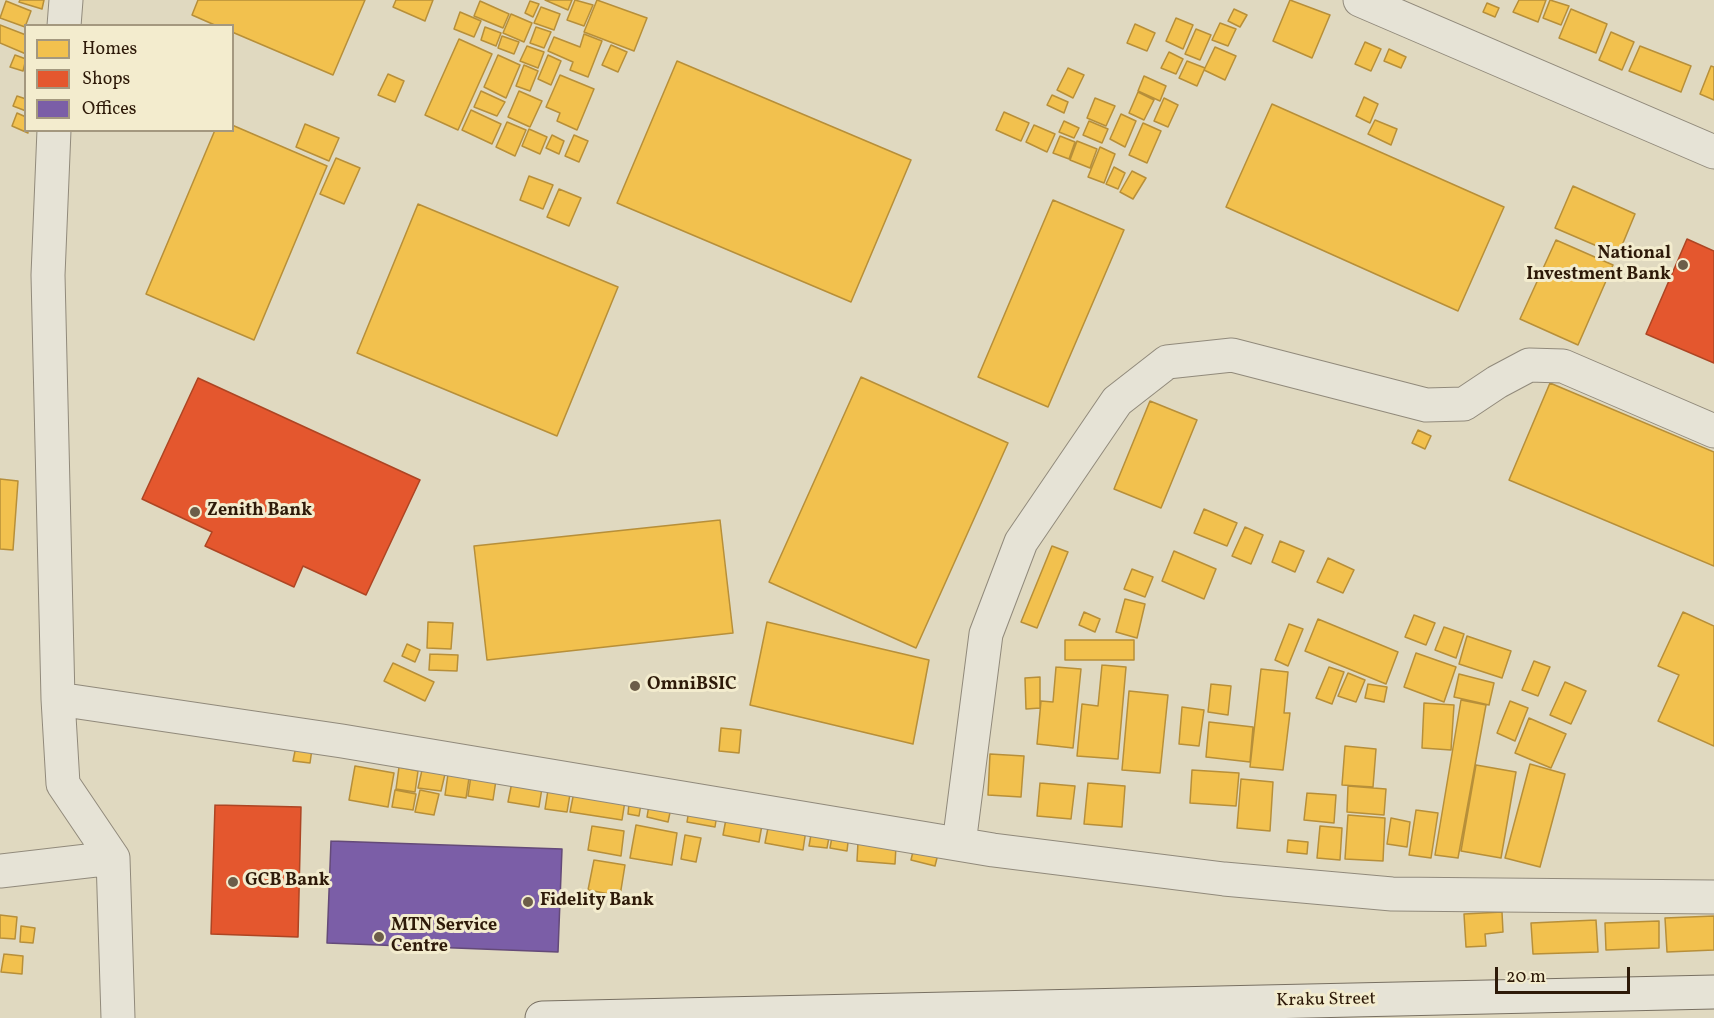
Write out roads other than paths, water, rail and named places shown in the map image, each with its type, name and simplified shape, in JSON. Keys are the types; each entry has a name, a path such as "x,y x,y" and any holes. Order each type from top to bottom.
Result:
{"street":[{"path":"64,24 66,0"},
{"path":"1360,0 1714,152"},
{"path":"54,132 48,275 58,699 63,784 113,858 118,1018"},
{"path":"959,844 986,634 1021,542 1117,401 1167,362 1232,355 1426,405 1464,404 1529,365 1563,366 1714,430"},
{"path":"58,699 342,741 959,844 1224,879 1392,894 1714,897"},
{"path":"0,872 113,858"},
{"name":"Kraku Street","path":"542,1018 917,1014 1714,992"}],"place":[{"name":"National Investment Bank","path":"1683,265"},
{"name":"Zenith Bank","path":"195,512"},
{"name":"OmniBSIC","path":"635,686"},
{"name":"GCB Bank","path":"233,882"},
{"name":"Fidelity Bank","path":"528,902"},
{"name":"MTN Service Centre","path":"379,937"}]}
